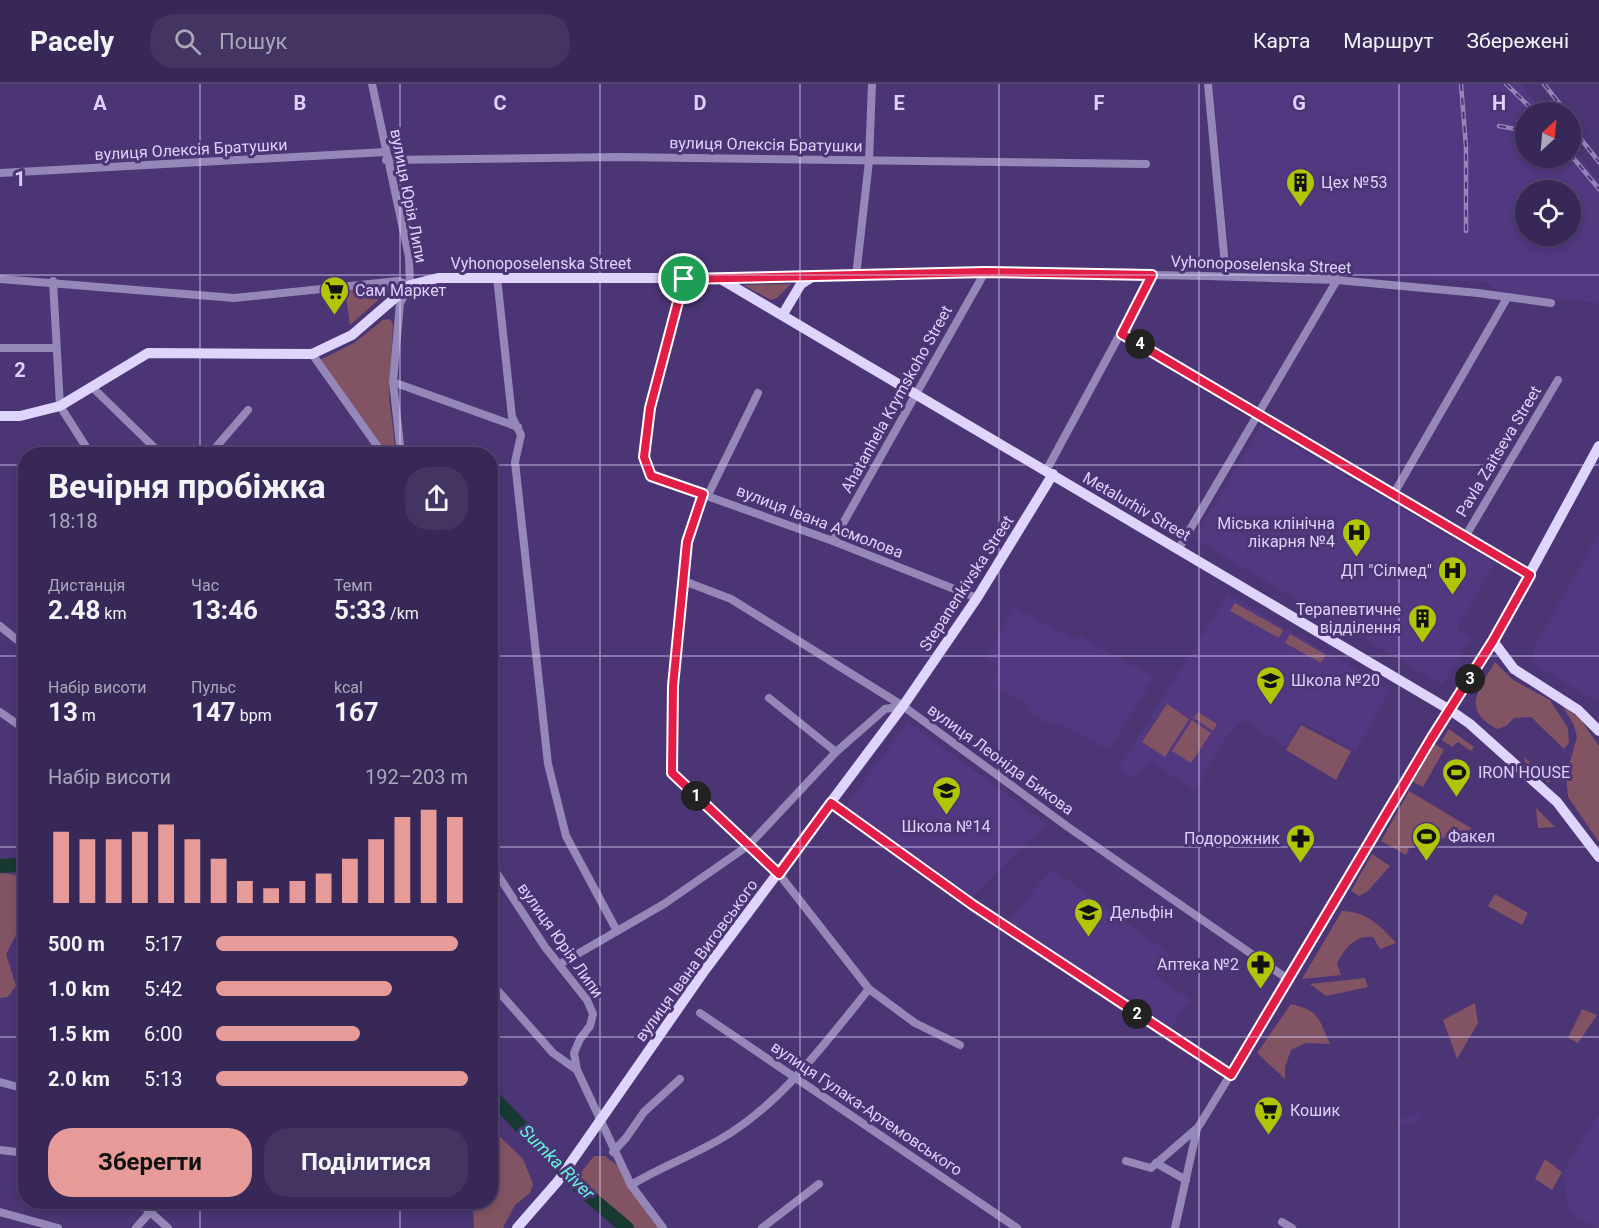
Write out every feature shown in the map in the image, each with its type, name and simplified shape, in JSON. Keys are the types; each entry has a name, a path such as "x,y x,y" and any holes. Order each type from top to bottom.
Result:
{"main road":[{"path":"783,314 801,284 812,277"},
{"name":"Vyhonoposelenska Street","path":"410,285 438,278 719,278"},
{"name":"Metalurhiv Street","path":"719,278 1450,710 1470,724 1557,802 1599,856"},
{"path":"0,416 20,416 60,406 148,353 312,354 352,335 410,285"},
{"path":"1450,710 1493,641 1599,446"},
{"name":"Stepanenkivska Street","path":"903,706 977,598 1049,472"},
{"path":"1493,641 1514,669 1578,710 1599,731"},
{"name":"вулиця Івана Виговського","path":"517,1228 558,1181 705,970 903,706"}],"street":[{"name":"вулиця Юрія Липи","path":"372,84 385,156 409,257 410,285 400,303 393,382 400,447"},
{"path":"856,276 869,161 872,84"},
{"path":"1208,84 1226,276"},
{"name":"вулиця Олексія Братушки","path":"0,173 385,156 1146,164"},
{"name":"Vyhonoposelenska Street","path":"719,278 985,272 1226,276 1337,280 1551,303"},
{"name":"Ahatanhela Krymskoho Street","path":"833,541 985,272"},
{"name":"Stepanenkivska Street","path":"1049,472 1152,275"},
{"path":"497,277 513,417 521,435 515,462 548,764 566,836 617,931"},
{"name":"Vyhonoposelenska Street","path":"0,279 234,298 398,281 410,285"},
{"name":"вулиця Івана Асмолова","path":"684,279 650,408 644,457 651,476 833,541 977,598"},
{"path":"1179,548 1337,280"},
{"path":"53,282 60,406 86,447"},
{"path":"1393,495 1506,298"},
{"path":"1122,334 1530,575"},
{"path":"0,348 56,348"},
{"path":"312,354 378,447"},
{"name":"Pavla Zaitseva Street","path":"1465,537 1557,380"},
{"path":"393,382 518,427"},
{"path":"92,387 154,447"},
{"path":"758,393 706,495 687,542 673,686 672,773 779,874 869,989 915,1023 960,1045"},
{"path":"216,447 249,410"},
{"name":"вулиця Леоніда Бикова","path":"684,581 731,599 903,706 1068,827 1289,980"},
{"path":"0,626 18,641"},
{"path":"770,698 836,752"},
{"path":"560,964 664,904 749,845 836,752 885,709 903,706"},
{"path":"1126,1161 1151,1168 1197,1129 1450,710"},
{"path":"0,712 18,724"},
{"path":"831,803 989,916 1231,1075"},
{"name":"вулиця Юрія Липи","path":"498,875 545,947 587,1000 593,1014 590,1026 580,1039 574,1053 577,1070"},
{"path":"631,1185 658,1169 700,1152 735,1130 796,1077 869,989"},
{"path":"498,991 553,1053 577,1070 613,1152 631,1185 663,1228"},
{"name":"вулиця Гулака-Артемовського","path":"700,1013 1017,1228"},
{"path":"613,1152 627,1138 644,1112 680,1079"},
{"path":"0,1082 18,1087"},
{"path":"1174,1228 1197,1129"},
{"path":"0,1150 18,1153"},
{"path":"1156,1163 1186,1180"},
{"path":"762,1228 819,1184"},
{"path":"148,1209 168,1228"},
{"path":"136,1228 151,1211"},
{"path":"0,1212 58,1228"},
{"path":"1282,1222 1292,1228"}],"shaded area":[{"path":"1213,84 1521,84 1536,102 1515,102 1515,168 1581,168 1581,159 1599,182 1599,303 1498,292 1487,282 1231,270"},
{"path":"791,284 777,298 771,300 743,285"},
{"path":"394,286 350,325 345,291"},
{"path":"390,319 393,324 389,396 395,447 383,447 320,360 354,343 383,320"},
{"name":"Міська клінічна лікарня №4","path":"1261,426 1495,563 1457,629 1471,637 1443,685 1194,539"},
{"path":"1599,533 1599,702 1531,663 1534,648"},
{"name":"Школа №20","path":"1228,594 1390,690 1356,751 1301,722 1287,747 1242,720 1224,740 1195,791 1153,763 1130,777 1119,768"},
{"path":"1235,603 1283,630 1279,638 1230,611"},
{"path":"1014,607 1073,639 1080,636 1154,677 1109,750 1059,724 1057,728 1026,712 1030,705 991,685 1000,667 985,659"},
{"path":"1290,634 1326,655 1321,663 1285,643"},
{"path":"1495,662 1513,680 1550,700 1568,728 1569,743 1564,749 1531,717 1514,718 1506,726 1497,729 1479,714 1476,698"},
{"path":"1167,704 1189,719 1165,757 1142,742"},
{"path":"1562,705 1581,720 1599,746 1599,842 1568,797 1566,776 1577,737 1574,725"},
{"path":"1198,712 1217,724 1213,731 1194,718"},
{"path":"1192,720 1211,733 1191,763 1172,751"},
{"name":"Школа №14","path":"908,722 1047,824 973,896 845,806"},
{"path":"1301,725 1351,751 1336,780 1286,750"},
{"path":"1449,729 1474,747 1471,751 1458,742 1452,747 1442,740"},
{"path":"1435,744 1444,750 1423,787 1413,782"},
{"path":"1524,757 1551,782 1547,782 1525,762"},
{"path":"1409,791 1471,828 1470,834 1429,840 1409,848 1406,855 1381,841"},
{"path":"1536,808 1555,827 1538,828"},
{"path":"1372,854 1390,866 1368,891 1359,896 1351,891"},
{"name":"Дельфін","path":"1052,869 1170,954 1155,976 1191,1000 1170,1029 1140,1011 1138,1004 1125,995 1118,997 1007,922"},
{"path":"0,873 18,875 18,931 6,954 16,986 8,997 0,998"},
{"path":"1495,894 1528,913 1522,925 1488,906"},
{"path":"1342,911 1366,917 1379,925 1396,943 1380,949 1373,937 1361,938 1351,944 1340,958 1337,964 1341,975 1302,979"},
{"path":"1365,978 1368,987 1326,996 1310,984"},
{"path":"1475,1003 1478,1023 1457,1059 1443,1020"},
{"path":"1291,1004 1308,1010 1317,1017 1330,1044 1306,1043 1291,1050 1285,1067 1285,1079 1257,1053"},
{"path":"1582,1009 1597,1015 1578,1043 1568,1038"},
{"path":"1419,1112 1422,1119 1401,1127 1398,1120"},
{"path":"1599,1114 1598,1228 1569,1213 1563,1171"},
{"path":"498,1135 523,1159 533,1184 530,1193 515,1205 503,1228 474,1228 473,1209 498,1209"},
{"path":"594,1156 605,1156 626,1172 650,1218 659,1228 627,1228 574,1181"},
{"path":"1545,1159 1562,1172 1552,1190 1535,1179"}],"waterway":[{"name":"Sumka River","path":"0,866 18,865"},
{"name":"Sumka River","path":"498,1102 583,1191 627,1228"}],"railway":[{"path":"1461,84 1466,147 1466,231"},
{"path":"1506,84 1525,102"},
{"path":"1544,84 1558,102"},
{"path":"1499,126 1515,129"},
{"path":"1581,139 1599,162"},
{"path":"1581,167 1599,189"}],"place":[{"name":"Цех №53","path":"1300,208"},
{"name":"Сам Маркет","path":"334,316"},
{"name":"Міська клінічна лікарня №4","path":"1356,558"},
{"name":"ДП \"Сілмед\"","path":"1453,596"},
{"name":"Терапевтичне відділення","path":"1422,644"},
{"name":"Школа №20","path":"1270,706"},
{"name":"IRON HOUSE","path":"1457,798"},
{"name":"Школа №14","path":"946,816"},
{"name":"Факел","path":"1427,862"},
{"name":"Подорожник","path":"1301,864"},
{"name":"Дельфін","path":"1089,938"},
{"name":"Аптека №2","path":"1260,990"},
{"name":"Кошик","path":"1269,1136"}],"route":[{"path":"985,272 1152,275 1122,334 1530,575 1493,641 1431,739 1231,1075 973,905 831,803 779,874 672,773 673,686 687,542 703,494 651,476 644,457 650,408 684,279 985,272"}]}
